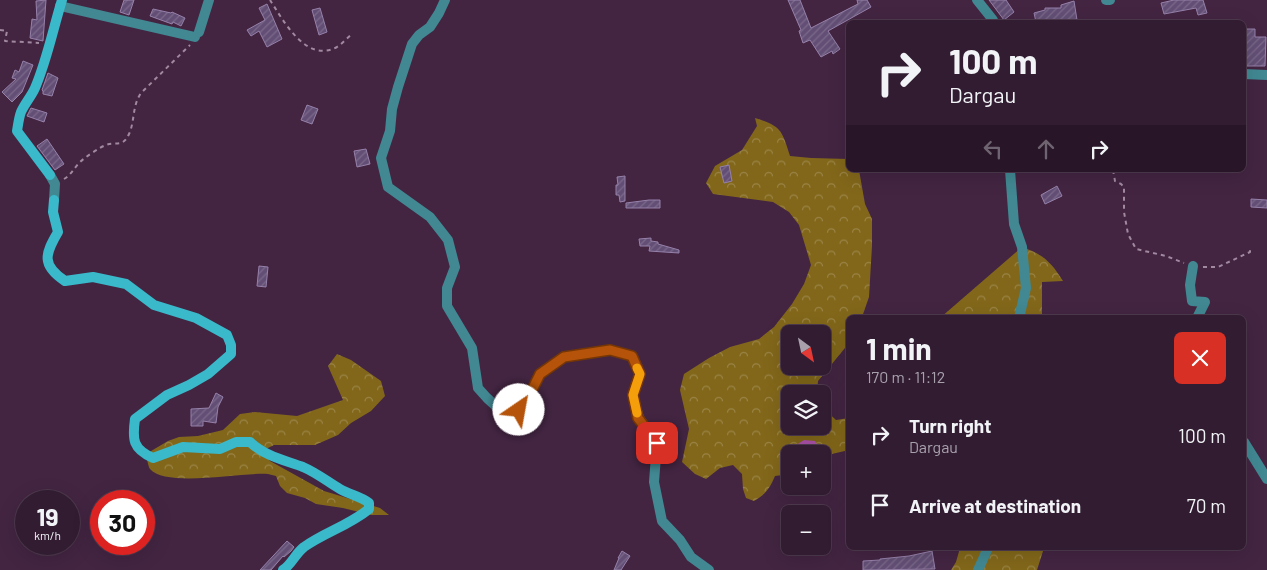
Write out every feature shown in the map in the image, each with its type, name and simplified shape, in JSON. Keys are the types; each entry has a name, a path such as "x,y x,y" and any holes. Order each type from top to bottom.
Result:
{"street":[{"path":"209,0 197,35 61,3 55,17 50,43 35,89 21,112 17,131 55,184 53,212 58,232 49,247 47,258 52,272 65,281 92,277 126,284 154,305 196,318 228,335 231,354 208,374 167,395 136,419 133,436 142,453 154,458 183,447 220,449 236,442 250,442 271,456 314,472 335,486 361,497 369,503 368,508 354,521 304,547 295,555 288,567 283,570"},
{"path":"445,0 439,14 430,27 419,35 412,44 392,109 390,131 381,158 388,187 430,217 448,240 455,267 447,288 448,306 472,348 472,360 478,388 512,420 527,400 540,374 564,357 610,350 632,356 640,374 633,395 638,418 657,443 654,482 662,521 680,540 692,557 709,570"},
{"path":"977,0 993,20"},
{"path":"1246,74 1267,75"},
{"path":"1010,172 1014,224 1022,247 1026,288 1021,315"},
{"path":"1194,266 1190,285 1192,301 1205,302 1198,315"},
{"path":"1246,445 1267,479"},
{"path":"978,570 987,550"}],"path":[{"path":"270,0 290,32 307,46 318,51 336,47 352,34"},
{"path":"0,30 7,31 5,42 50,43"},
{"path":"55,184 68,176 81,161 107,144 117,145 124,142 129,134 136,100 197,35"},
{"path":"1113,172 1115,181 1124,187 1124,212 1128,234 1136,250 1166,256 1194,266 1218,267 1250,252 1250,248"},
{"path":"1169,255 1194,266"}],"green space":[{"path":"755,118 779,130 785,140 790,156 846,159 846,172 859,172 865,204 872,219 869,297 863,315 846,315 846,347 831,365 831,325 781,325 781,375 823,375 818,381 818,385 781,385 781,435 831,435 831,415 836,420 846,418 846,451 831,454 831,445 781,445 781,475 775,476 767,491 754,501 746,498 742,474 733,465 720,468 706,479 695,474 682,462 689,429 680,390 684,374 730,347 759,339 774,327 792,304 804,284 811,265 799,225 789,212 773,202 713,194 706,183 715,166 742,150 757,126"},
{"path":"1022,247 1046,260 1063,281 1042,282 1042,315 943,315"},
{"path":"337,354 351,360 381,381 385,396 371,411 351,423 338,435 315,445 274,445 262,451 270,461 324,491 380,508 389,515 371,515 316,504 305,498 287,493 280,486 276,476 268,474 172,478 159,475 150,469 146,454 179,437 198,436 223,430 240,414 255,412 297,416 343,400 328,366"},
{"path":"959,550 1043,550 1037,570 951,570 956,562"}],"shaded area":[{"path":"804,440 815,441 817,445 796,445"}],"building":[{"path":"46,0 43,41 30,38 32,19 37,20 36,1"},
{"path":"124,0 134,0 129,15 120,12"},
{"path":"788,0 800,0 811,28 858,4 857,0 867,0 871,7 828,31 840,49 833,54 832,51 821,57 810,40 803,43 799,31 801,30"},
{"path":"989,0 1006,0 1014,12 1004,20"},
{"path":"1174,0 1203,0 1207,13 1198,15 1196,8 1164,14 1161,3"},
{"path":"1074,1 1077,20 1036,20 1034,13 1045,10 1045,8 1061,8 1061,5"},
{"path":"267,4 282,39 267,47 259,31 251,36 247,30 265,20 259,8"},
{"path":"320,8 327,32 319,35 312,10"},
{"path":"153,9 172,12 185,18 181,26 173,22 172,24 150,16"},
{"path":"1246,29 1255,29 1255,37 1266,37 1265,66 1246,66"},
{"path":"23,61 33,65 22,92 12,102 2,92 16,79 12,78 15,70 19,72"},
{"path":"48,73 58,78 52,96 43,94 42,90"},
{"path":"307,105 318,109 312,124 301,120"},
{"path":"31,108 47,113 44,122 27,116"},
{"path":"47,139 64,164 55,170 37,146"},
{"path":"366,149 370,164 357,167 354,151"},
{"path":"729,165 732,181 724,183 720,167"},
{"path":"625,176 625,201 620,202 619,195 616,195 617,177"},
{"path":"1057,186 1062,196 1045,204 1041,195"},
{"path":"1251,199 1267,200 1267,208 1251,207"},
{"path":"660,200 660,208 626,208 626,203"},
{"path":"651,238 651,241 658,242 658,244 679,250 679,253 649,251 650,246 640,246 639,239"},
{"path":"259,266 268,267 266,287 257,286"},
{"path":"216,393 223,397 218,407 216,423 203,421 203,426 191,426 191,409 209,408"},
{"path":"287,541 294,547 291,551 283,556 271,570 260,570"},
{"path":"622,551 630,556 621,570 614,570 618,558"},
{"path":"932,551 935,569 863,570 863,561 909,556"}],"slow traffic":[{"path":"637,368 640,374 633,395 637,413"}],"route":[{"path":"519,410 527,400 540,374 564,357 610,350 632,356 640,374 633,395 638,418 657,443"}]}
